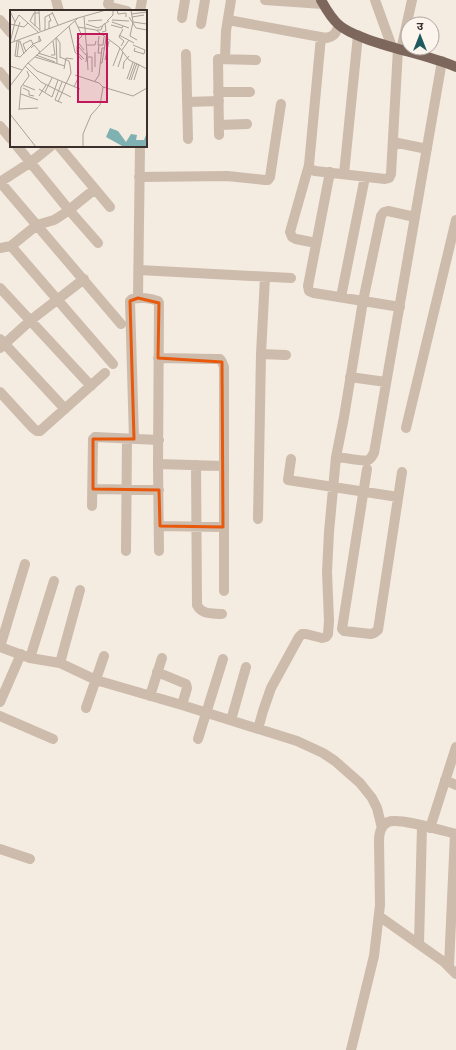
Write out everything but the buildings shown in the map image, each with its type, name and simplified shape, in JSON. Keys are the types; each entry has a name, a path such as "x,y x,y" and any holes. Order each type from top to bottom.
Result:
{"main road":[{"path":"322,2 339,25 358,36 456,66"}],"street":[{"path":"140,10 142,0"},
{"path":"182,18 185,0"},
{"path":"201,24 205,0"},
{"path":"225,59 226,31 231,0"},
{"path":"265,0 322,2"},
{"path":"376,0 397,49"},
{"path":"308,165 310,169 315,171 385,179 389,178 391,174 393,142 397,49 412,0"},
{"path":"110,6 124,10"},
{"path":"0,20 10,32"},
{"path":"228,20 326,38 332,37 339,25"},
{"path":"344,174 358,36"},
{"path":"316,243 296,240 292,238 290,232 308,165 321,37"},
{"path":"186,54 188,139"},
{"path":"247,124 219,130 218,59 256,60"},
{"path":"336,457 369,460 374,453 442,61"},
{"path":"0,72 7,84"},
{"path":"187,102 250,92"},
{"path":"139,177 227,176 268,180 270,177 281,104"},
{"path":"0,126 10,138"},
{"path":"393,142 427,149"},
{"path":"19,147 98,242"},
{"path":"50,147 31,162 0,182 122,324"},
{"path":"60,147 110,207"},
{"path":"138,298 140,147"},
{"path":"330,172 308,286 309,291 400,307"},
{"path":"341,297 365,176"},
{"path":"0,248 11,246 37,225 54,220 70,210 95,189"},
{"path":"258,728 271,688 299,638 302,634 322,638 326,637 328,634 329,621 326,572 336,457 363,301 381,216 384,212 388,211 416,217"},
{"path":"406,428 456,220"},
{"path":"11,246 113,364"},
{"path":"139,270 291,278"},
{"path":"258,519 261,354 265,277"},
{"path":"65,409 1,344 84,279"},
{"path":"0,288 91,386"},
{"path":"126,551 126,490 130,439 130,301 138,298 156,300 159,303 159,551"},
{"path":"261,354 286,355"},
{"path":"158,358 220,359 224,367 224,591"},
{"path":"0,392 37,431 40,431 105,374"},
{"path":"350,376 386,382"},
{"path":"92,506 93,439 95,437 159,440"},
{"path":"291,459 288,480 398,497"},
{"path":"158,464 223,466"},
{"path":"196,465 197,605 199,610 203,612 222,614"},
{"path":"368,470 342,628 344,631 371,634 374,634 378,630 402,472"},
{"path":"93,489 159,490"},
{"path":"160,526 223,526"},
{"path":"24,564 0,647 25,656 60,663 96,680 258,728 297,741 323,753 360,783 372,798 377,808 382,828"},
{"path":"0,702 25,656 54,581"},
{"path":"60,663 80,590"},
{"path":"86,708 104,656"},
{"path":"150,696 162,658"},
{"path":"198,739 223,659"},
{"path":"231,720 246,666"},
{"path":"157,672 186,684 187,688 182,705"},
{"path":"0,716 54,739"},
{"path":"419,944 426,826 445,780 456,747"},
{"path":"445,780 456,785"},
{"path":"351,1050 374,956 380,905 378,842 382,828 387,822 395,821 426,826 455,834 453,970"},
{"path":"0,849 30,859"},
{"path":"379,916 453,970"}],"highlighted area":[{"path":"138,298 159,303 158,358 222,362 223,527 160,526 159,490 93,489 93,439 134,439 130,301"}]}
